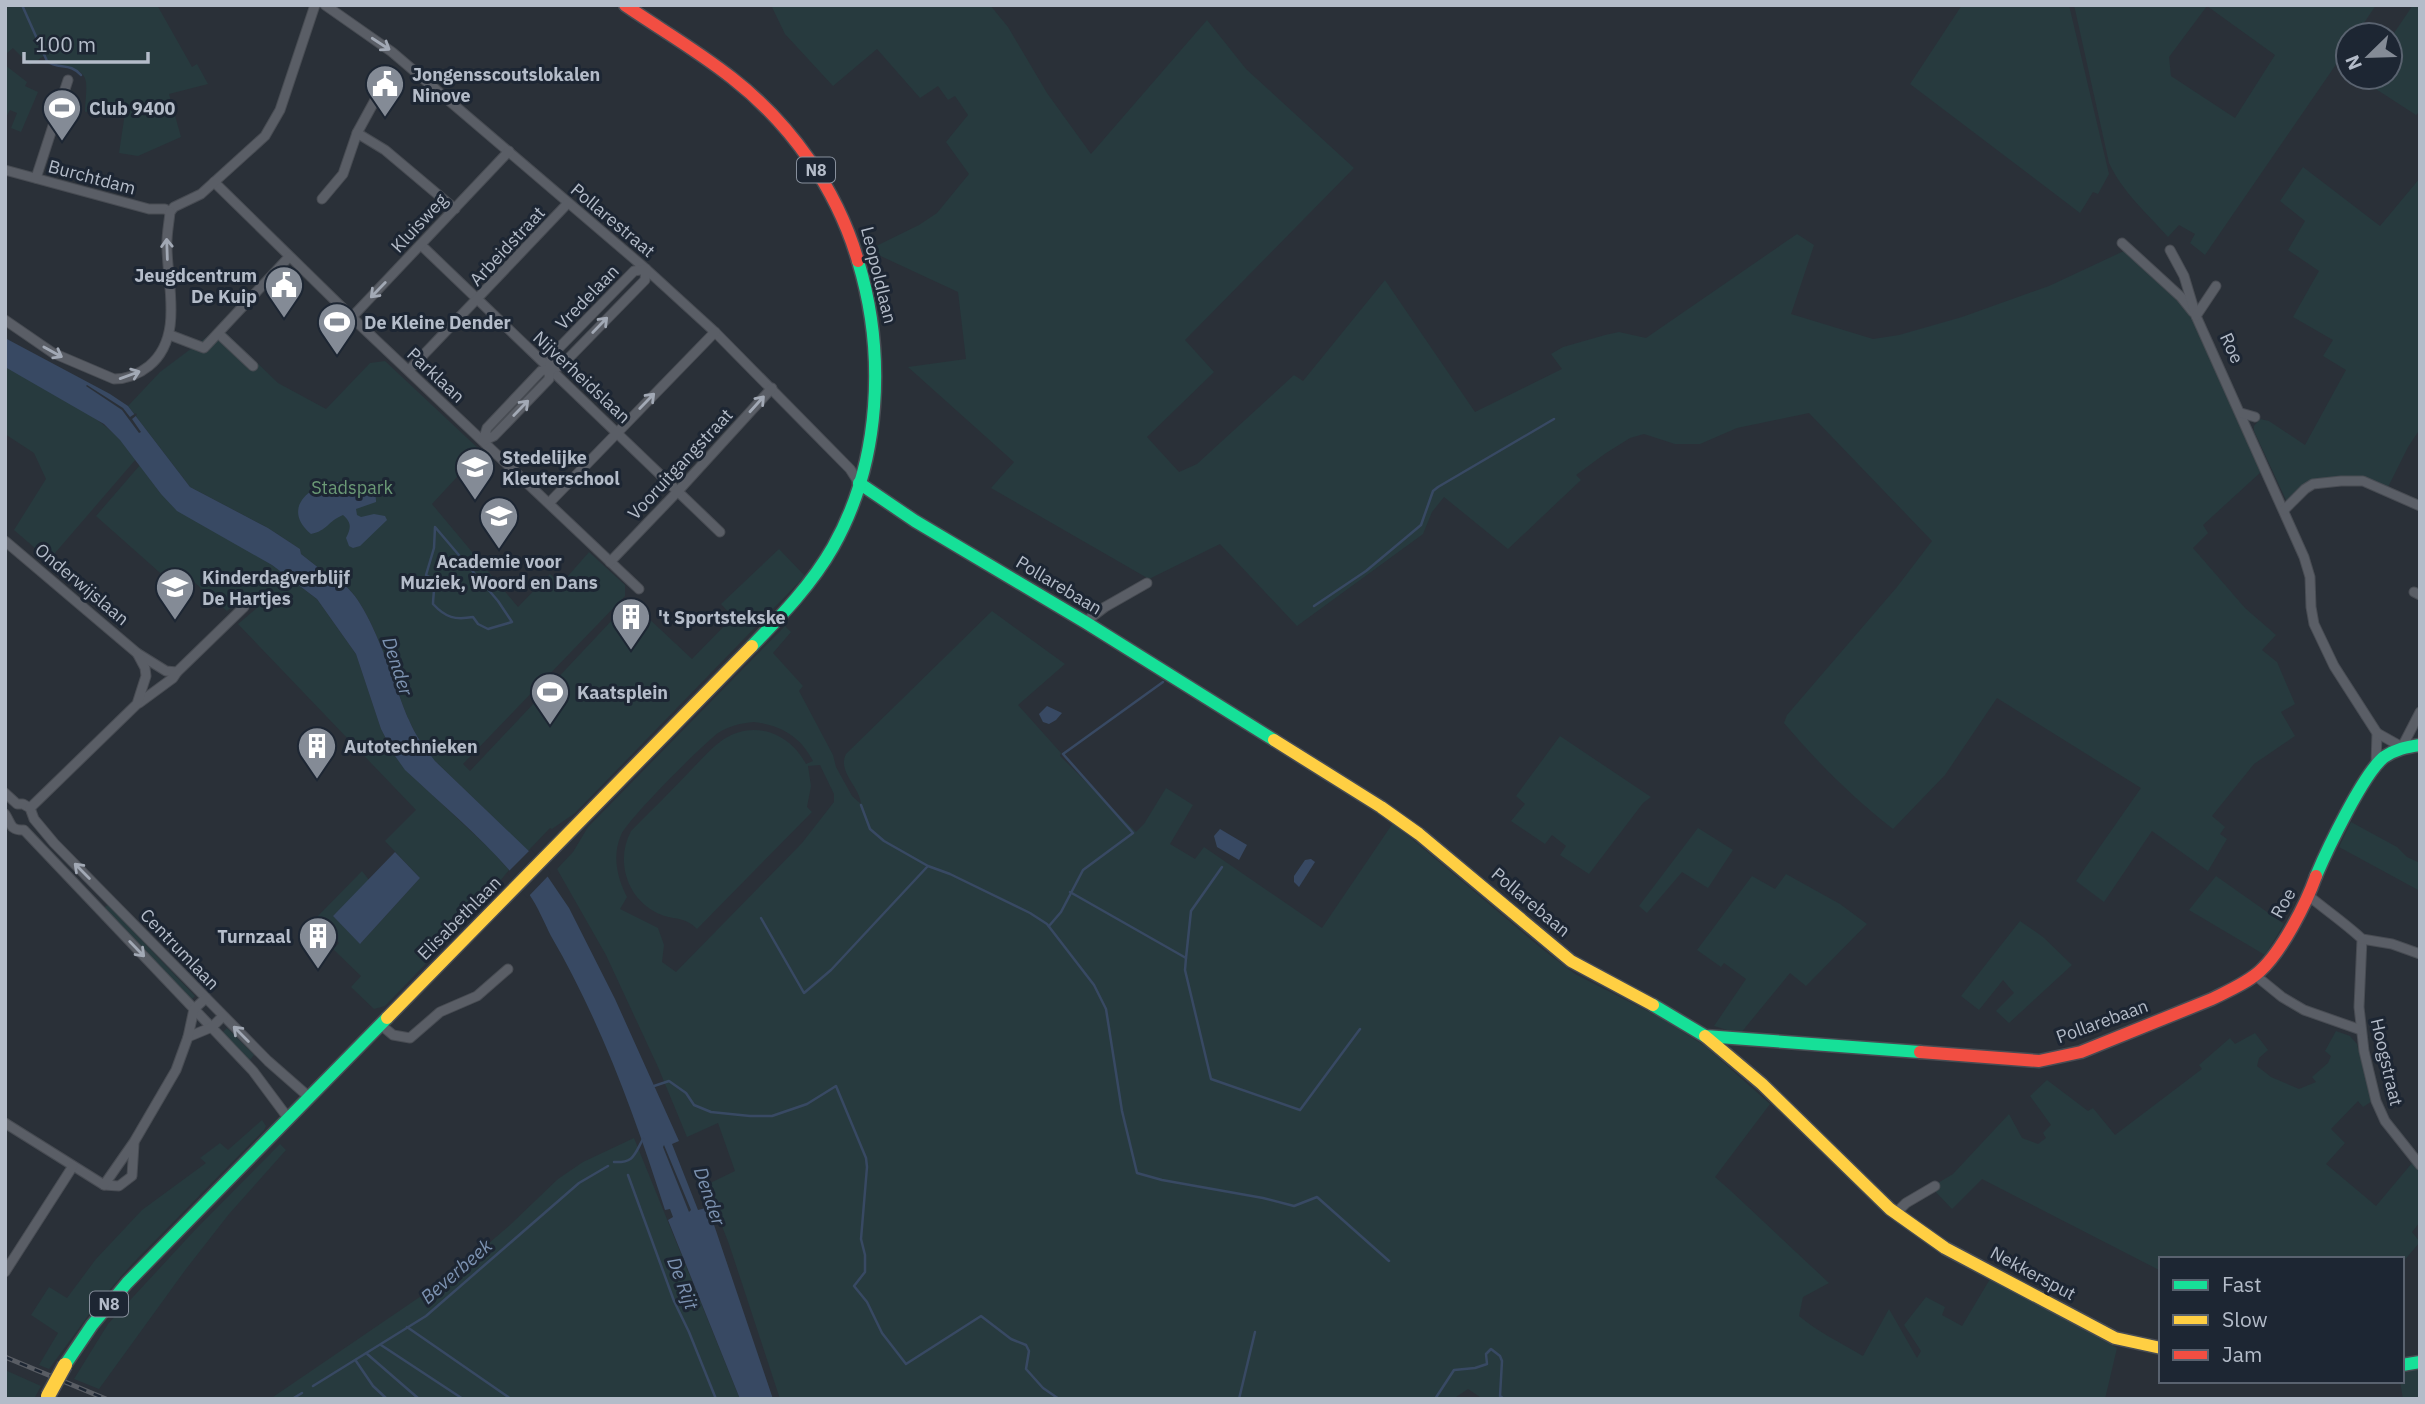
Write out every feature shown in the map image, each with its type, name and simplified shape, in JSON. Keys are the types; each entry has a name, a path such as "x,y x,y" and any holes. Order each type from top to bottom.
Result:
{"street":[{"path":"5,320 53,353 114,379 137,374 154,362 170,335 166,238 170,212 174,207 201,194 264,136 280,110 315,5"},
{"name":"Pollarestraat","path":"325,5 392,52 646,269 772,388 850,469 859,483"},
{"name":"Leopoldlaan","path":"625,5 724,72 764,108 802,149 828,187 847,225 861,266 874,336 876,401 859,483"},
{"path":"36,178 68,80"},
{"path":"322,199 343,174 357,133 386,80"},
{"path":"357,133 385,150 455,209"},
{"name":"Kluisweg","path":"352,317 509,151"},
{"name":"Burchtdam","path":"5,170 149,209 165,209 170,212"},
{"name":"Parklaan","path":"214,181 289,257 639,589"},
{"name":"Arbeidstraat","path":"409,370 568,203"},
{"name":"Roe","path":"2122,243 2181,297 2196,316"},
{"name":"Nijverheidslaan","path":"421,245 720,532"},
{"name":"Roe","path":"2170,250 2184,276 2196,316 2304,557 2310,577 2311,607 2322,644 2377,733 2402,747"},
{"path":"170,335 204,348 289,257"},
{"name":"Vredelaan","path":"483,441 494,436 549,379 550,369 561,366 645,280 646,269"},
{"path":"2196,316 2216,286"},
{"path":"549,503 715,332"},
{"path":"219,334 253,366"},
{"name":"Vooruitgangstraat","path":"610,562 772,388"},
{"path":"2241,414 2255,417"},
{"path":"2284,510 2313,484 2352,481 2363,481 2420,506"},
{"name":"Pollarebaan","path":"859,483 915,521 1085,622 1388,812 1419,834 1579,966 1652,1004 1705,1036 2039,1061 2081,1052 2155,1023 2231,990 2255,975"},
{"name":"Elisabethlaan","path":"47,1397 92,1325 127,1283 509,895 800,594 838,537 859,483"},
{"name":"Onderwijslaan","path":"5,541 137,653 166,671 177,672"},
{"path":"1085,622 1147,583"},
{"path":"5,793 17,804 30,808 138,704 173,678 244,607"},
{"path":"137,653 145,667 146,676 138,704"},
{"path":"2402,747 2420,712"},
{"name":"Roe","path":"2255,975 2270,959 2309,896 2331,842 2376,765 2377,733"},
{"path":"2376,765 2402,747 2420,745"},
{"name":"Centrumlaan","path":"17,804 10,808 6,815 8,828 23,830 253,1071 288,1118"},
{"name":"Centrumlaan","path":"30,808 34,819 48,836 265,1059 309,1097"},
{"path":"23,830 31,826 34,819"},
{"path":"92,902 102,891"},
{"path":"2309,896 2337,919 2352,927 2362,939 2392,944 2420,954"},
{"name":"Hoogstraat","path":"2362,939 2358,1007 2376,1101 2385,1121 2420,1165"},
{"path":"381,1025 393,1035 410,1038 440,1012 477,996 508,969"},
{"path":"2255,975 2282,997 2304,1010 2361,1031"},
{"path":"104,1185 134,1142 176,1070 188,1037 194,1009 206,998"},
{"path":"188,1037 212,1027 223,1016"},
{"name":"Nekkersput","path":"1705,1036 1762,1084 1896,1213 1945,1248 2115,1338 2159,1348"},
{"path":"253,1071 265,1059"},
{"path":"5,1123 104,1185 119,1186 132,1176 134,1142"},
{"path":"5,1272 74,1167"},
{"path":"1896,1213 1906,1203 1935,1186"}],"green space":[{"path":"5,5 157,5 192,67 197,64 208,84 169,94 181,137 138,156 119,153 126,106 85,112 86,82 80,72 55,64 44,56 30,65 13,48 7,53"},
{"path":"771,5 990,5 1008,27 1047,93 1091,154 1207,20 1246,69 1354,168 1185,340 1214,372 1147,437 1179,472 1197,464 1294,375 1303,381 1385,280 1475,412 1562,369 1551,354 1563,347 1619,332 1646,338 1797,234 1814,245 1791,314 1873,339 1899,335 1962,317 2049,286 2126,250 2182,303 2194,321 2262,471 2203,525 2208,533 2193,548 2245,608 2276,635 2262,650 2277,662 2295,704 2281,712 2295,736 2254,764 2212,816 2225,827 2220,834 2227,839 2208,871 2152,831 2104,902 2076,881 2141,788 1997,698 1945,775 1893,829 1835,779 1784,723 1787,715 1897,587 1932,541 1809,413 1737,428 1700,444 1675,444 1644,434 1630,438 1576,475 1581,480 1508,549 1444,497 1432,512 1423,534 1297,626 1220,544 1149,579 991,488 1014,462 908,367 966,359 958,292 870,249 937,213 969,174 946,142 968,115 955,96 948,100 938,86 920,98 877,49 833,86 785,34"},
{"path":"1962,5 2069,5 2109,174 2098,194 2093,192 2080,213 1910,84"},
{"path":"2074,5 2376,5 2365,21 2334,21 2334,67 2205,255 2190,243 2195,234 2179,225 2168,237 2128,193 2109,163","holes":["2207,6 2275,55 2235,118 2171,76 2169,57"]},
{"path":"2413,5 2420,5 2420,111 2416,115 2379,91 2404,91 2402,21"},
{"path":"5,65 27,82 25,86 38,92 21,132 11,128 17,113 10,110 5,119"},
{"path":"2303,167 2380,226 2420,178 2420,429 2387,489 2357,476 2317,479 2306,483 2286,500 2254,426 2260,419 2269,421 2305,445 2346,370 2323,356 2333,340 2293,317 2319,271 2288,250 2305,221 2280,201"},
{"name":"Stadspark","path":"220,327 278,383 326,409 370,363 385,361 481,451 432,504 518,607 550,574 561,584 589,552 625,585 625,596 463,764 470,771 630,601 692,659 733,617 721,604 779,549 805,576 575,813 550,828 528,851 435,761 420,741 369,619 346,587 301,554 300,549 268,528 190,487 128,406 160,372"},
{"path":"5,367 59,395 93,417 124,443 136,459 49,560 14,530 46,479 34,453 5,434"},
{"path":"140,465 161,494 272,565 317,599 356,654 381,729 395,756 406,770 509,870 468,920 385,1006 374,1009 351,987 361,976 333,949 339,943 315,919 362,871 369,880 333,916 361,943 420,878 385,841 416,810 238,624 258,607 246,594 227,611 178,568 167,579 96,516"},
{"path":"992,611 1065,664 1018,705 1061,753 1060,756 1136,832 1144,824 1166,788 1193,805 1170,844 1195,859 1204,847 1322,928 1393,823 1575,974 1663,1019 1705,1046 1770,1104 1715,1177 1829,1283 1803,1297 1799,1316 1806,1322 1863,1356 1889,1309 1917,1358 1921,1351 1904,1325 1926,1297 1945,1307 1942,1315 1962,1326 1990,1279 2117,1348 2105,1399 1483,1399 1468,1389 1453,1399 780,1399 729,1244 706,1185 735,1171 718,1123 687,1137 606,955 557,869 573,852 588,827 785,626 791,632 773,653 803,686 799,691 833,755 836,767 852,796 861,804 844,767 846,754","holes":["754,722 773,726 789,734 803,745 813,761 806,764 791,745 771,733 759,730 736,733 720,742 631,831 626,843 624,866 631,888 638,898 657,913 683,920 697,929 812,812 807,807 811,786 808,766 820,765 834,794 834,802 802,843 676,972 662,962 664,945 658,928 620,909 627,897 617,866 618,843 626,827 650,799 718,733 726,728"]},
{"path":"1560,736 1651,797 1643,803 1589,874 1560,855 1566,846 1552,835 1545,844 1511,821 1525,804 1516,796"},
{"path":"2351,822 2420,863 2420,891 2339,847"},
{"path":"1698,828 1733,850 1708,888 1682,872 1647,913 1639,906"},
{"path":"1786,874 1840,904 1867,924 1806,986 1790,973 1740,1034 1714,1026 1746,979 1724,963 1721,967 1697,950 1752,876 1775,889"},
{"path":"2216,876 2284,924 2265,955 2189,910"},
{"path":"108,905 195,996 191,1000 103,908"},
{"path":"2020,921 2043,937 2072,965 2009,1023 1996,1011 2014,993 2003,980 1979,1010 1961,996"},
{"path":"227,1028 254,1055 250,1060 222,1033"},
{"path":"2336,1031 2350,1036 2357,1044 2372,1101 2363,1107 2358,1101 2331,1129 2345,1143 2326,1164 2376,1206 2412,1163 2420,1172 2420,1222 2412,1232 2420,1242 2404,1261 2404,1257 2159,1257 2159,1270 1982,1179 1952,1209 1931,1187 1953,1174 2009,1114 2022,1138 2038,1144 2046,1138 2043,1133 2051,1125 2030,1096 2047,1080 2088,1111 2093,1108 2115,1135 2202,1069 2199,1065 2230,1038 2235,1044 2255,1033 2268,1050 2259,1058 2257,1066 2271,1077 2299,1089 2316,1082 2312,1077 2328,1063 2331,1056 2325,1051"},
{"path":"262,1120 266,1126 264,1130 132,1264 93,1309 49,1369 39,1365 58,1333 31,1315 49,1287 67,1298 96,1259 142,1210 206,1163 200,1158 220,1143 228,1150"},
{"path":"634,1138 740,1399 270,1399 452,1275 558,1179 583,1162"},
{"path":"280,1144 286,1150 229,1214 99,1389 74,1379 108,1324"},
{"path":"2420,1369 2420,1399 2403,1399 2400,1383 2404,1383 2404,1373"},
{"path":"5,1370 41,1386 34,1399 5,1399"}],"water":[{"path":"5,338 110,394 128,406 190,487 268,528 300,549 301,554 346,587 358,601 379,641 414,731 435,761 533,855 569,908 615,999 679,1141 672,1144 698,1210 706,1208 711,1216 773,1399 740,1399 668,1220 673,1217 670,1209 665,1210 642,1140 601,1036 535,904 486,845 405,770 381,729 356,654 317,599 272,565 177,511 104,424 5,367","holes":["664,1145 691,1210 689,1212"]},
{"path":"336,482 368,486 375,495 376,502 356,509 357,515 361,517 374,514 385,516 387,520 360,546 349,546 346,538 350,526 343,515 321,531 311,534 299,516 302,500 308,494 325,484"},
{"path":"1047,706 1062,713 1049,724 1043,722 1039,714"},
{"path":"1220,829 1247,845 1239,860 1217,847 1214,836"},
{"path":"395,852 420,878 360,944 333,916"},
{"path":"1311,859 1315,862 1299,887 1294,882 1294,876 1305,860"}],"pier":[{"path":"87,385 123,408 130,417 136,413 132,419 141,432 139,433 122,410"},
{"path":"531,849 551,873 527,898 507,873"}],"waterway":[{"path":"22,5 47,61 73,69 81,75"},
{"path":"1314,606 1366,571 1421,525 1433,491 1438,487 1554,419"},
{"path":"435,527 498,601 512,622 488,629 478,624 473,617 451,617 433,604 433,584 426,575 434,548 435,527"},
{"path":"1049,926 1061,912 1083,870 1133,833 1063,754 1163,682"},
{"path":"861,805 870,829 884,841 928,866 950,874 1047,924 1094,985 1106,1009 1122,1111 1137,1173 1294,1206 1317,1197 1389,1261"},
{"path":"761,918 804,993 831,970 927,867"},
{"path":"1070,892 1186,958 1191,911 1222,867"},
{"path":"1186,958 1185,970 1211,1079 1300,1110 1360,1029"},
{"path":"654,1086 669,1081 686,1093 694,1105 711,1112 750,1116 772,1116 807,1104 836,1086 866,1158 867,1167 861,1239 865,1272 854,1286 867,1302 882,1333 906,1364 981,1316 1011,1339 1026,1345 1029,1351 1026,1369 1043,1388 1059,1399"},
{"name":"Beverbeek","path":"614,1162 630,1159 643,1139"},
{"name":"Beverbeek","path":"313,1386 426,1316 579,1183 608,1166"},
{"name":"De Rijt","path":"628,1175 674,1301 716,1399"},
{"path":"407,1327 511,1399"},
{"path":"1239,1399 1255,1332"},
{"path":"381,1345 463,1399"},
{"path":"1435,1399 1454,1370 1487,1364 1486,1354 1491,1349 1502,1361 1500,1396 1504,1399"},
{"path":"366,1353 419,1399"},
{"path":"356,1361 373,1386 387,1399"},
{"name":"Beverbeek","path":"292,1399 302,1393"}],"railway":[{"path":"5,1357 106,1399"}],"traffic: fast":[{"path":"752,646 796,599 825,561 849,514 861,479 874,407 875,370 873,333 858,261"},
{"path":"859,483 915,521 1085,622 1274,740"},
{"path":"2316,876 2346,813 2376,766 2393,752 2420,745"},
{"path":"1653,1005 1705,1036 1920,1052"},
{"path":"65,1365 92,1325 127,1283 387,1018"},
{"path":"2404,1365 2420,1362"}],"traffic: slow":[{"path":"387,1018 752,646"},
{"path":"1274,740 1419,834 1571,961 1653,1005"},
{"path":"1705,1036 1762,1084 1890,1209 1945,1248 2115,1338 2159,1348"},
{"path":"48,1396 65,1365"}],"traffic: jam":[{"path":"625,5 719,68 774,116 809,160 838,208 858,261"},
{"path":"1920,1052 2039,1061 2081,1052 2212,999 2249,979 2277,952 2316,876"}],"place":[{"name":"Jongensscoutslokalen Ninove","path":"385,118"},
{"name":"Club 9400","path":"62,142"},
{"name":"Jeugdcentrum De Kuip","path":"284,319"},
{"name":"De Kleine Dender","path":"337,356"},
{"name":"Stedelijke Kleuterschool","path":"475,501"},
{"name":"Academie voor Muziek, Woord en Dans","path":"499,550"},
{"name":"Kinderdagverblijf De Hartjes","path":"175,621"},
{"name":"'t Sportstekske","path":"631,651"},
{"name":"Kaatsplein","path":"550,726"},
{"name":"Autotechnieken","path":"317,780"},
{"name":"Turnzaal","path":"318,970"}],"water label":[{"name":"Dender","path":"398,666"},
{"name":"Dender","path":"710,1196"}]}
